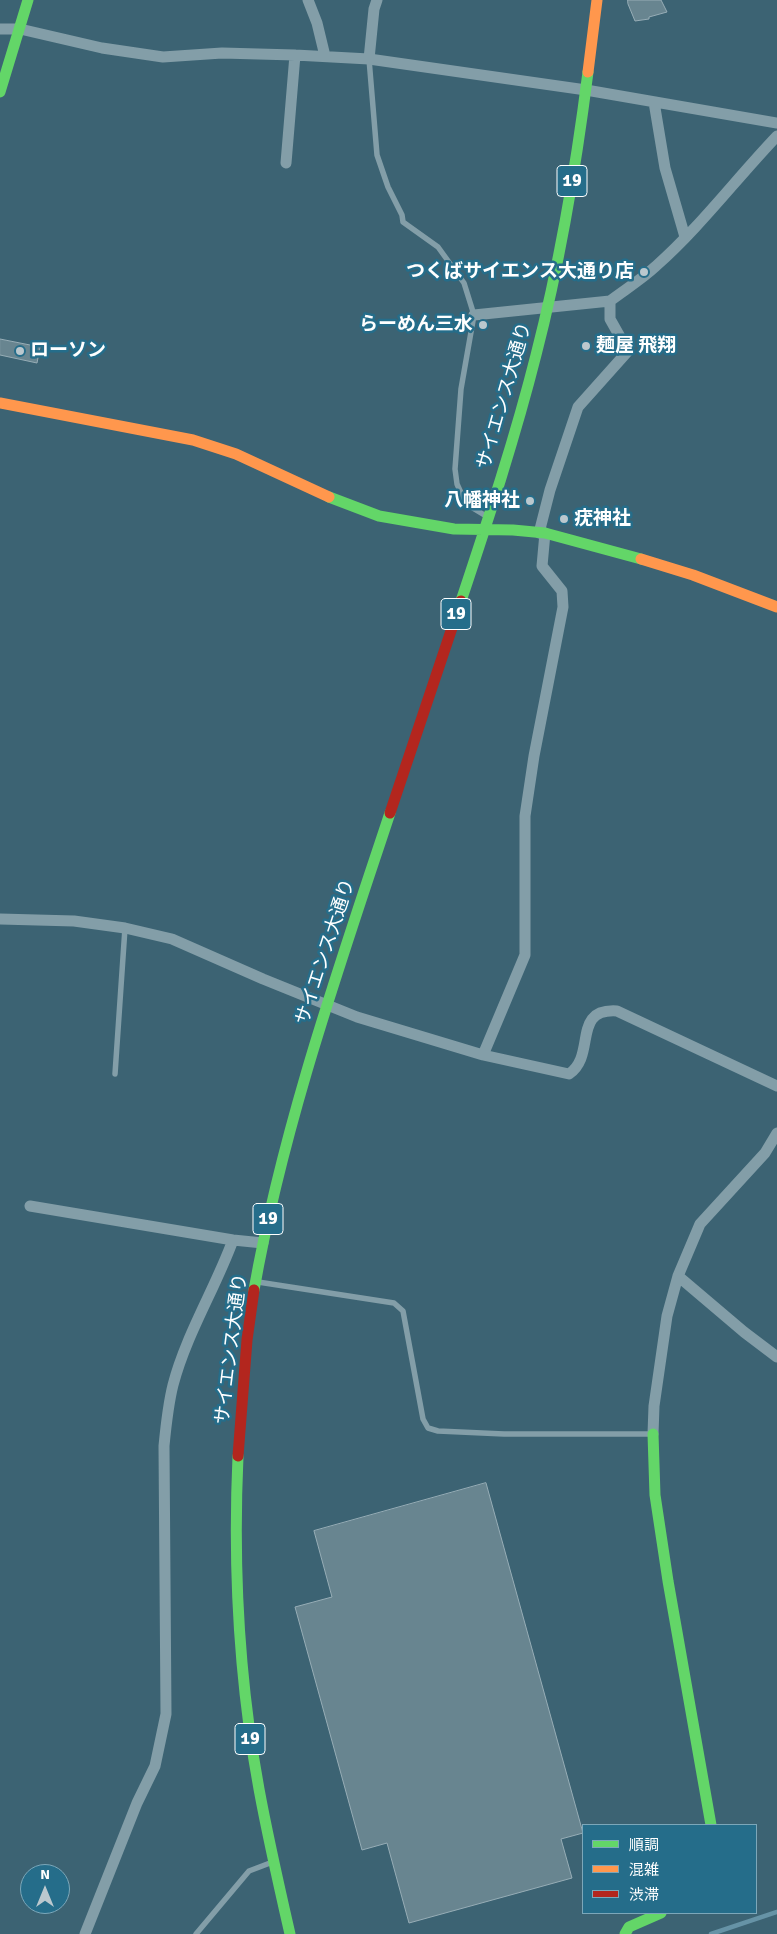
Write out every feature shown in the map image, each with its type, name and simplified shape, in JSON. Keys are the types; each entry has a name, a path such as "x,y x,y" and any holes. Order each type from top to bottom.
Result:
{"main road":[{"path":"0,92 28,0"},
{"name":"サイエンス大通り","path":"290,1934 257,1782 245,1700 239,1620 236,1540 240,1420 247,1338 263,1243 287,1135 327,1005 484,531 547,308 567,212 586,90 597,0"},
{"path":"0,403 193,440 236,454 343,503 380,516 454,529 513,530 542,533 614,550 693,574 777,607"},
{"path":"652,1434 655,1495 711,1824"},
{"path":"625,1934 629,1926 658,1914"}],"street":[{"path":"308,0 317,23 325,56"},
{"path":"369,59 374,9 377,0"},
{"path":"0,29 20,29 102,48 162,57 222,54 325,56 369,59 586,90 777,123"},
{"path":"286,164 295,55"},
{"path":"654,102 665,168 685,237"},
{"path":"474,315 610,301 656,266 777,136"},
{"path":"483,1055 524,955 525,816 534,756 563,607 562,591 542,566 542,533 550,490 578,408 628,351 610,319 610,301"},
{"path":"0,920 74,921 124,928 172,939 357,1017 483,1055 569,1074 578,1068 583,1055 587,1026 597,1015 607,1010 617,1011 777,1086"},
{"path":"652,1434 654,1406 667,1316 678,1276 700,1224 765,1153 777,1133"},
{"path":"30,1206 233,1240 263,1243"},
{"path":"85,1934 137,1803 155,1766 166,1714 164,1446 166,1420 173,1384 233,1240"},
{"path":"678,1276 744,1332 777,1357"}],"lane":[{"path":"369,59 377,155 388,187 402,215 403,222 438,247 464,283 474,315 461,389 455,469 457,484 466,504 488,518"},
{"path":"115,1074 124,928"},
{"path":"256,1282 394,1303 403,1311 423,1419 428,1428 438,1431 504,1434 652,1434"},
{"path":"196,1934 248,1871 273,1862"}],"building":[{"path":"628,0 661,0 667,12 649,17 649,19 635,21"},
{"name":"ローソン","path":"0,339 40,347 37,363 0,355"},
{"path":"486,1483 582,1829 582,1833 561,1839 572,1878 409,1923 387,1843 362,1850 295,1607 332,1597 314,1531"}],"waterway":[{"path":"711,1934 777,1912"}],"traffic: fast":[{"path":"0,92 28,0"},
{"path":"461,601 510,448 545,320 566,214 588,72"},
{"path":"329,497 379,516 454,529 513,530 545,533 641,559"},
{"path":"254,1290 280,1169 313,1049 390,813"},
{"path":"653,1434 655,1495 668,1581 711,1824"},
{"path":"238,1456 236,1540 242,1665 252,1748 262,1807 290,1934"},
{"path":"625,1934 629,1927 659,1914"}],"traffic: slow":[{"path":"588,72 597,0"},
{"path":"0,403 193,440 236,454 329,497"},
{"path":"641,559 693,575 777,607"}],"traffic: jam":[{"path":"390,813 461,601"},
{"path":"238,1456 247,1340 254,1290"}],"place":[{"name":"つくばサイエンス大通り店","path":"644,272"},
{"name":"らーめん三水","path":"483,325"},
{"name":"麺屋 飛翔","path":"586,346"},
{"name":"ローソン","path":"20,351"},
{"name":"八幡神社","path":"530,501"},
{"name":"疣神社","path":"564,519"}]}
